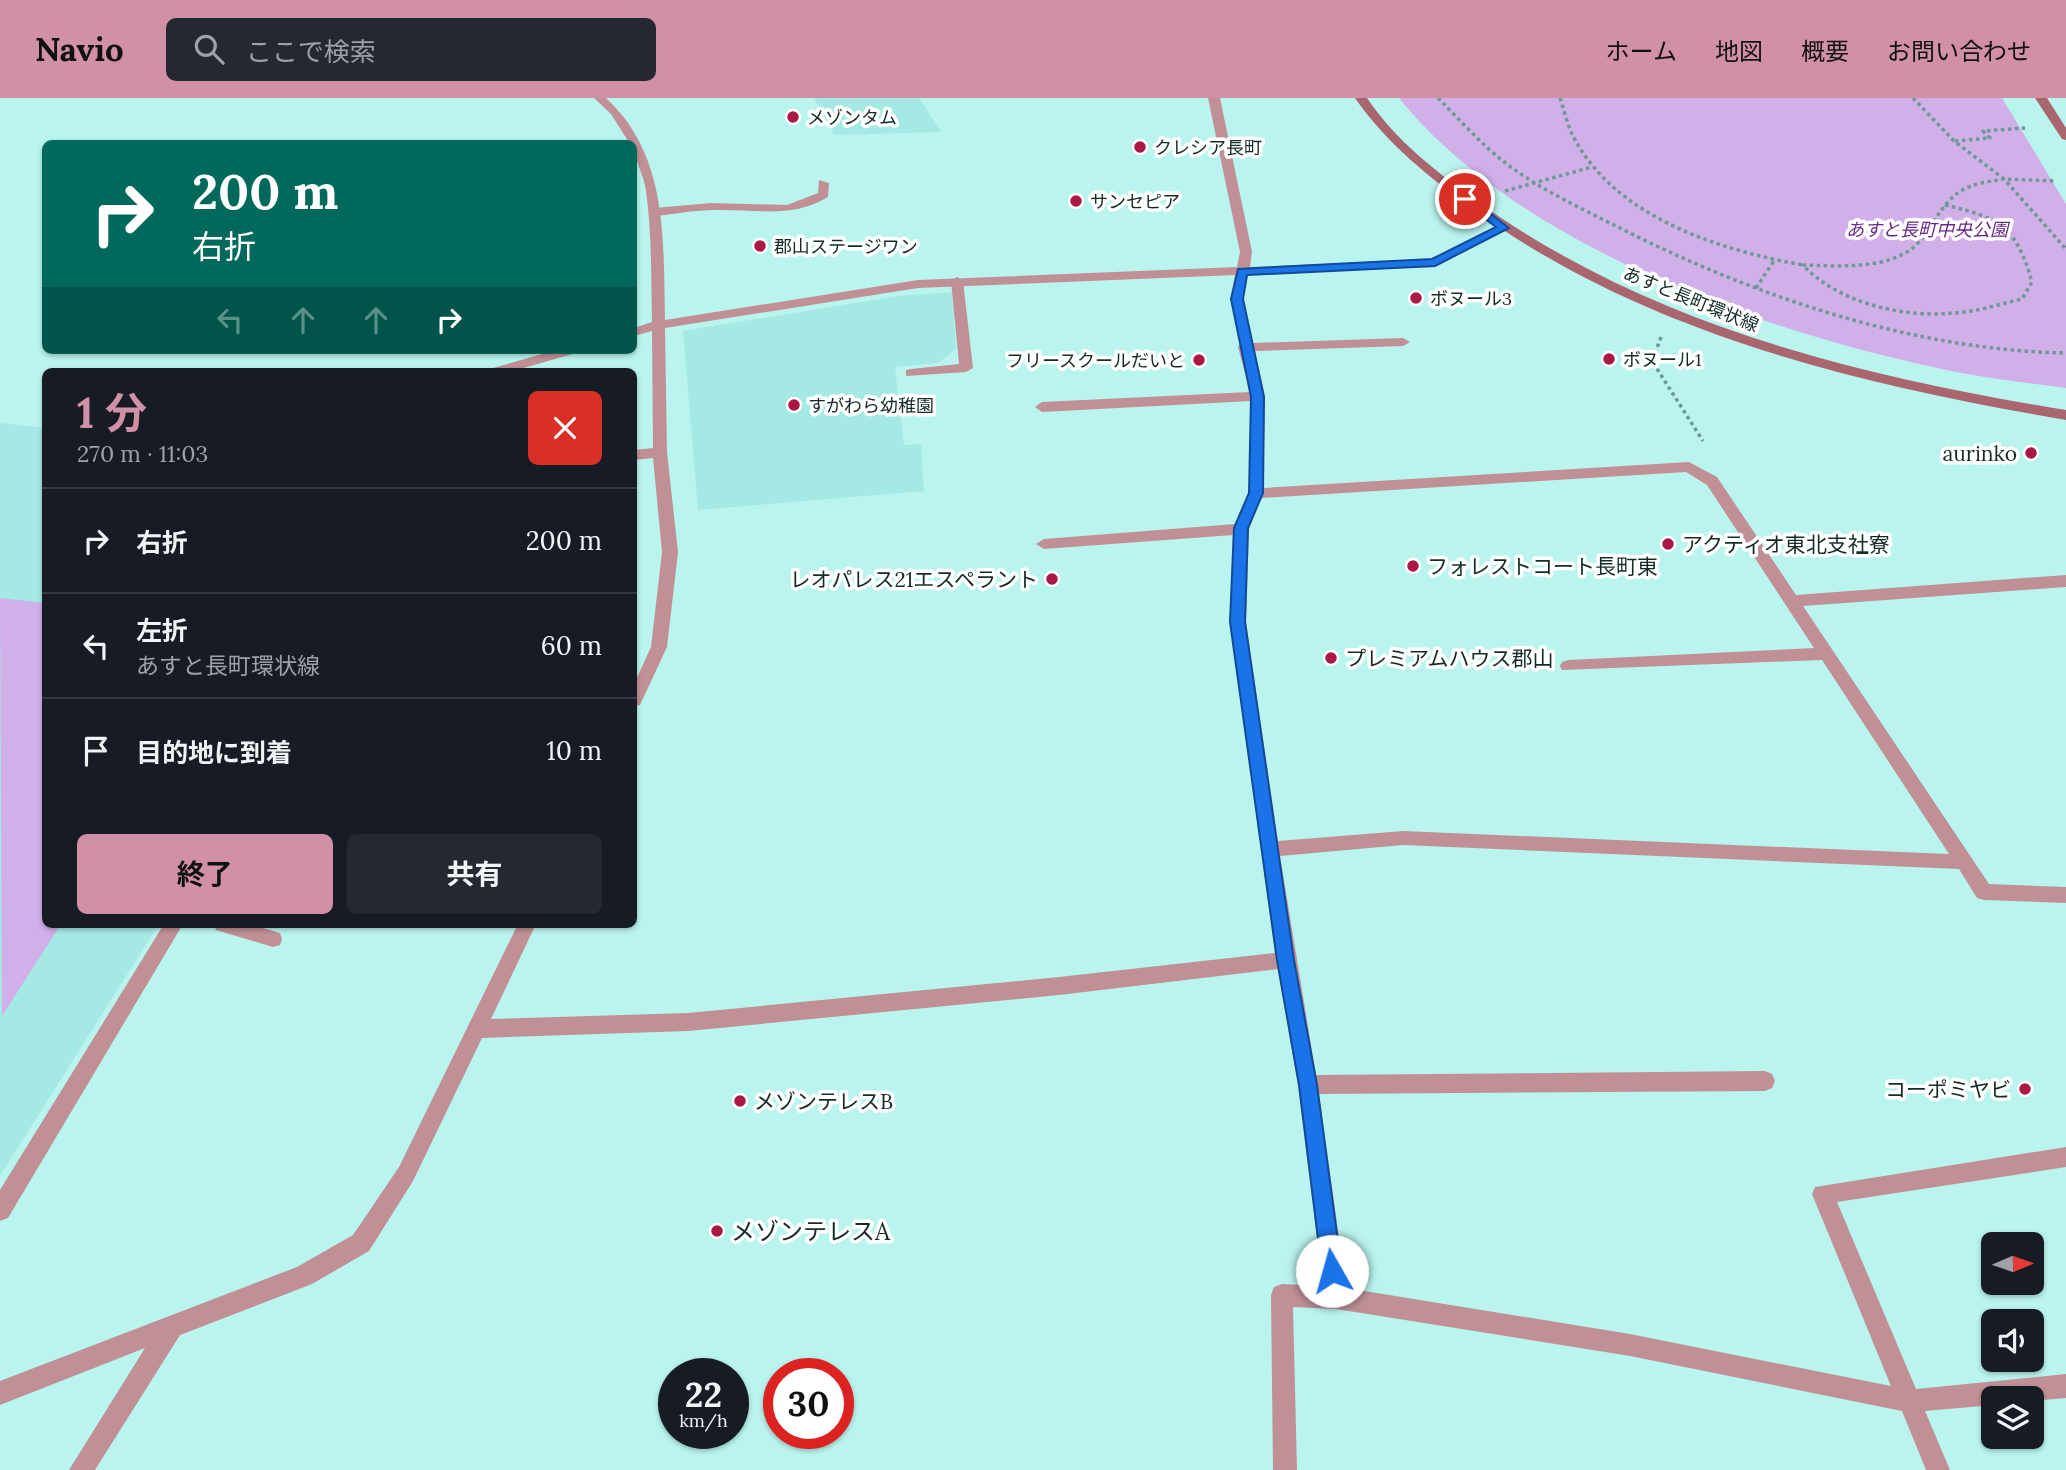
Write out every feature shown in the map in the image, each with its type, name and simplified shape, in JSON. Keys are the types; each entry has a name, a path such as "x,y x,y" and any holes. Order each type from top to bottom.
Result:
{"street":[{"path":"600,98 615,112 634,140"},
{"path":"1214,98 1246,252 1237,299 1245,347 1258,397 1256,493 1241,528 1238,622 1269,849 1308,1085 1336,1298"},
{"name":"あすと長町環状線","path":"1361,98 1405,151 1504,228 1620,291 1702,325 1781,352 1901,384 2066,415"},
{"path":"2041,98 2066,137"},
{"path":"637,148 652,187 655,212 660,452 670,552 659,648 637,694"},
{"path":"655,212 719,206 764,210 808,206 824,194 823,183"},
{"path":"637,331 656,325 918,284 1435,262 1504,228"},
{"path":"911,373 967,368 957,281"},
{"path":"1245,347 1403,342"},
{"path":"508,368 556,354"},
{"path":"1042,407 1258,397"},
{"path":"637,455 660,452"},
{"path":"1256,493 1689,467 1712,481 1984,892 2066,895"},
{"path":"1044,544 1241,528"},
{"path":"1792,601 2066,581"},
{"path":"1568,666 1826,654"},
{"path":"1269,849 1403,838 1964,862"},
{"path":"0,1210 172,928"},
{"path":"236,928 273,939"},
{"path":"0,1393 304,1276 361,1243 406,1174 525,928"},
{"path":"477,1029 688,1022 1059,986 1286,960"},
{"path":"1308,1085 1765,1082"},
{"path":"1938,1470 1824,1194 2066,1157"},
{"path":"1284,1470 1282,1295 1336,1298 1630,1345 1910,1401 2066,1386"},
{"path":"81,1470 171,1329"}],"path":[{"path":"1438,98 1503,161 1626,234 1692,265 1862,321 1957,345 2018,352 2066,353"},
{"path":"1560,98 1563,120 1592,167 1674,226 1774,261 1844,266 1906,253 1922,239 1945,205 1964,186 2004,179 2056,181"},
{"path":"1913,98 1954,141 2004,179 2066,249"},
{"path":"1938,126 1948,125"},
{"path":"1954,141 1990,138 1983,131 2025,128"},
{"path":"1501,193 1592,167"},
{"path":"1803,265 1811,277 1839,295 1943,314 1980,310 2022,299 2032,282 2022,246 2007,225 1984,213 1945,205"},
{"path":"1756,288 1774,261"},
{"path":"1663,331 1652,361 1713,457 1701,474"}],"shaded area":[{"path":"814,98 919,98 941,132 834,135"},
{"name":"すがわら幼稚園","path":"952,292 956,349 938,363 895,367 904,445 921,444 924,491 698,510 683,331 898,296"},
{"path":"0,423 42,428 42,928 156,928 0,1176"}],"green space":[{"name":"あすと長町中央公園","path":"1399,98 2002,98 2066,204 2066,388 1970,374 1884,356 1808,335 1731,309 1654,277 1580,241 1511,199 1450,151"},
{"path":"0,598 42,603 42,928 58,928 2,1016"}],"place":[{"name":"メゾンタム","path":"793,117"},
{"name":"クレシア長町","path":"1140,147"},
{"name":"サンセピア","path":"1076,201"},
{"name":"郡山ステージワン","path":"760,246"},
{"name":"ボヌール3","path":"1416,298"},
{"name":"ボヌール1","path":"1609,359"},
{"name":"フリースクールだいと","path":"1199,360"},
{"name":"すがわら幼稚園","path":"794,405"},
{"name":"aurinko","path":"2031,453"},
{"name":"アクティオ東北支社寮","path":"1668,544"},
{"name":"フォレストコート長町東","path":"1413,566"},
{"name":"レオパレス21エスペラント","path":"1052,579"},
{"name":"プレミアムハウス郡山","path":"1331,658"},
{"name":"コーポミヤビ","path":"2025,1089"},
{"name":"メゾンテレスB","path":"740,1101"},
{"name":"メゾンテレスA","path":"717,1231"}],"route":[{"path":"1332,1271 1308,1085 1286,960 1238,622 1241,528 1256,493 1258,397 1245,347 1237,299 1242,272 1435,262 1504,228 1465,199"}]}
